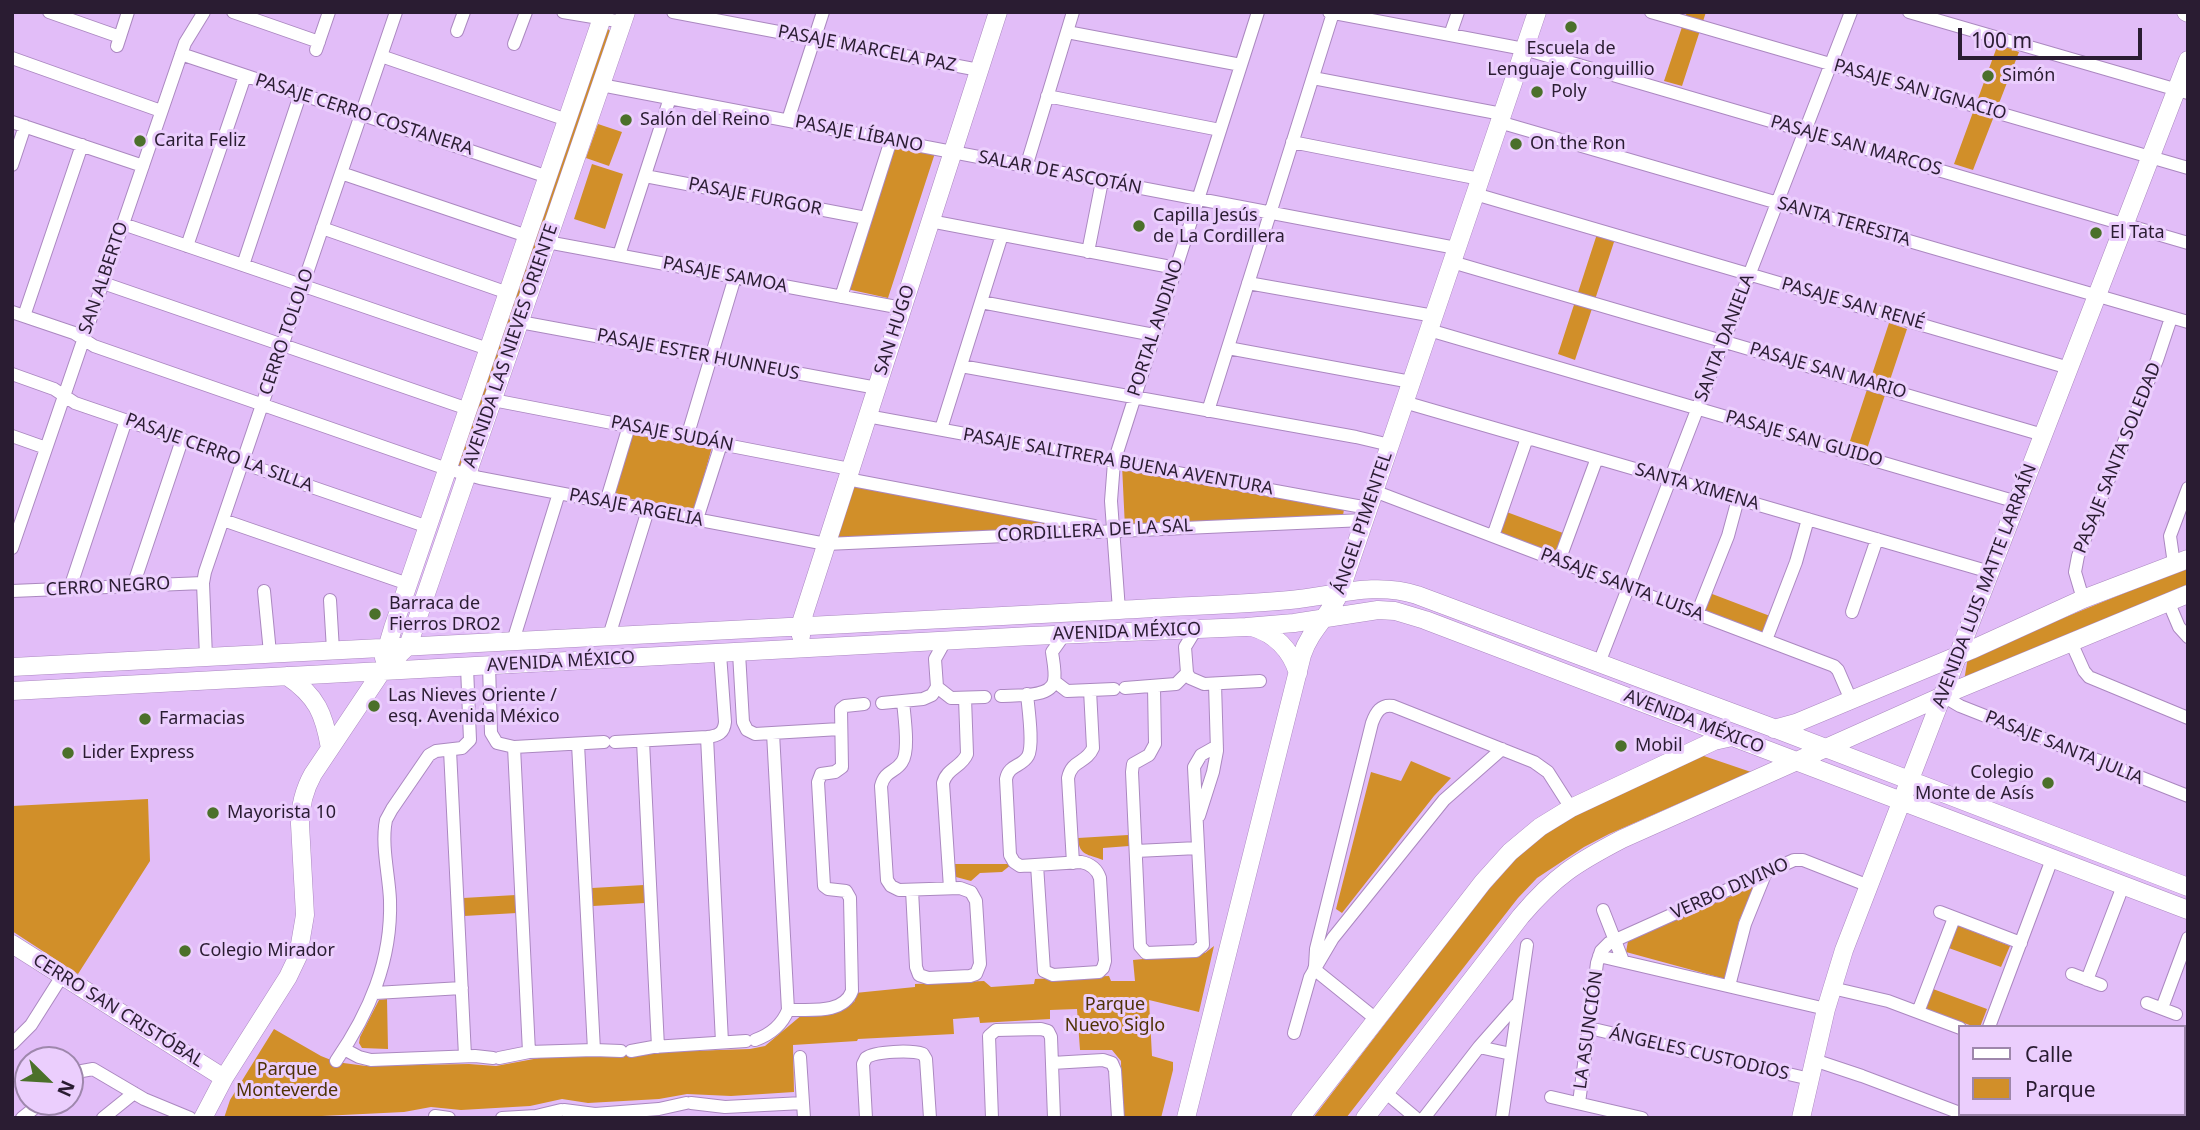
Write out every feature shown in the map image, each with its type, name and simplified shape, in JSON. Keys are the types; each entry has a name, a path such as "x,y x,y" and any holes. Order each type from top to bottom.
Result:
{"street":[{"path":"49,12 65,15 118,42 128,12"},
{"name":"SAN ALBERTO","path":"12,548 181,54 189,34 204,12"},
{"path":"233,12 318,46 329,12"},
{"name":"CERRO TOLOLO","path":"206,657 203,583 396,12"},
{"path":"457,30 464,12"},
{"path":"514,44 526,12"},
{"path":"563,12 624,17"},
{"name":"PASAJE MARCELA PAZ","path":"673,12 979,71"},
{"path":"788,120 823,12"},
{"name":"SAN HUGO","path":"803,650 800,626 998,12"},
{"path":"1026,167 1073,12"},
{"name":"PORTAL ANDINO","path":"1118,610 1115,530 1111,501 1114,462 1258,12"},
{"path":"1450,36 1458,12"},
{"name":"ÁNGEL PIMENTEL","path":"1186,1118 1305,645 1333,607 1340,592 1536,12"},
{"name":"PASAJE SAN IGNACIO","path":"1651,12 2188,169"},
{"name":"SANTA DANIELA","path":"1599,663 1851,12"},
{"path":"1909,12 2182,92"},
{"path":"1208,411 1331,13"},
{"name":"PASAJE SAN MARCOS","path":"1331,13 1524,49 2188,243"},
{"name":"AVENIDA LAS NIEVES ORIENTE","path":"382,671 386,647 603,16"},
{"name":"AVENIDA LAS NIEVES ORIENTE","path":"203,1118 224,1078 284,985 298,956 305,915 300,811 308,782 382,671 408,646 624,17"},
{"path":"1067,32 1241,65"},
{"name":"PASAJE CERRO COSTANERA","path":"181,54 548,177"},
{"path":"381,56 567,120"},
{"path":"12,58 161,111"},
{"name":"AVENIDA LUIS MATTE LARRAÍN","path":"1801,1118 1826,1009 1844,950 2150,158 2182,92 2188,60"},
{"path":"187,246 245,76"},
{"name":"SANTA TERESITA","path":"1313,78 1501,118 1777,203 2188,322"},
{"name":"PASAJE LÍBANO","path":"601,85 952,153"},
{"path":"243,265 300,95"},
{"path":"1047,96 1220,130"},
{"path":"619,255 670,98"},
{"path":"12,121 143,166"},
{"path":"12,164 25,126"},
{"path":"841,297 891,140"},
{"name":"PASAJE SAN RENÉ","path":"1292,142 1477,186 1749,274 2069,368"},
{"path":"18,314 82,145"},
{"name":"SALAR DE ASCOTÁN","path":"952,153 1270,213 1454,255"},
{"path":"341,173 527,236"},
{"name":"PASAJE FURGOR","path":"645,176 866,218"},
{"path":"1088,252 1102,181"},
{"path":"930,221 1175,268"},
{"path":"123,224 488,349"},
{"path":"323,228 508,293"},
{"path":"941,429 1002,235"},
{"name":"PASAJE SAMOA","path":"547,242 902,308"},
{"name":"PASAJE SAN MARIO","path":"1454,255 1724,340 2043,435"},
{"path":"687,438 735,277"},
{"path":"103,283 468,409"},
{"name":"PASAJE SAN GUIDO","path":"1248,283 1431,323 1698,408 2017,502"},
{"path":"981,302 1154,335"},
{"name":"PASAJE ARGELIA","path":"18,314 74,333 94,346 467,475 826,544"},
{"name":"PASAJE SANTA SOLEDAD","path":"2083,599 2075,572 2078,556 2157,360 2171,317"},
{"name":"PASAJE ESTER HUNNEUS","path":"520,322 877,388"},
{"path":"1228,348 1411,382"},
{"path":"961,366 1390,445"},
{"name":"PASAJE CERRO LA SILLA","path":"12,374 54,389 75,403 428,527"},
{"name":"PASAJE SUDÁN","path":"493,400 721,444 1115,530"},
{"name":"SANTA XIMENA","path":"1404,402 1990,572"},
{"name":"PASAJE SALITRERA BUENA AVENTURA","path":"867,416 1369,506"},
{"path":"70,588 126,421"},
{"path":"606,502 629,426"},
{"path":"12,436 46,448"},
{"path":"1493,536 1527,438"},
{"path":"133,586 183,440"},
{"path":"697,519 721,444"},
{"path":"1559,561 1597,458"},
{"path":"1300,1118 1496,866 1525,839 1571,808 1714,741 1776,729 1958,655 2083,599 2181,561 2169,536 2188,488"},
{"path":"513,640 559,493"},
{"path":"1697,614 1728,536 1738,499"},
{"path":"12,500 27,505"},
{"name":"PASAJE SANTA LUISA","path":"1369,506 1493,536 1836,668 1851,699"},
{"name":"CORDILLERA DE LA SAL","path":"826,544 1115,530 1369,506"},
{"path":"609,636 648,510"},
{"path":"1766,640 1796,562 1808,519"},
{"path":"223,520 408,584"},
{"path":"1852,612 1877,539"},
{"name":"CERRO NEGRO","path":"12,591 203,583"},
{"name":"AVENIDA MÉXICO","path":"12,667 1118,610 1289,600 1372,588 1408,592 2188,887"},
{"path":"264,591 270,653"},
{"path":"1365,1118 1521,916 1547,887 1590,855 1943,696 2188,594"},
{"path":"330,600 333,650"},
{"path":"2168,601 2179,627 2188,637"},
{"name":"AVENIDA MÉXICO","path":"12,691 1249,626 1378,610 1406,613 2188,910"},
{"path":"1249,626 1276,639 1290,655 1298,673"},
{"path":"1054,681 1067,691 1176,684 1187,673 1185,647 1196,629"},
{"path":"1163,630 1185,647"},
{"path":"1001,696 1049,690 1054,681 1052,652 1064,635"},
{"path":"1031,636 1052,652"},
{"path":"945,641 934,659 937,687 950,698 985,697"},
{"path":"2071,642 2089,677 2188,718"},
{"path":"912,643 934,659"},
{"path":"739,653 744,727 752,733 840,729"},
{"path":"489,665 492,737 500,745 514,747 643,741 720,734 725,725 720,654"},
{"path":"336,1061 361,1021 374,993 384,961 390,923 384,832 386,820 426,758 432,753 458,750 465,746 471,735 467,667"},
{"path":"1187,673 1199,683 1261,681"},
{"path":"287,676 306,690 317,705 325,723 330,748"},
{"path":"1196,823 1213,772 1217,746 1216,684"},
{"path":"882,702 928,698 937,687"},
{"path":"1154,687 1155,744 1149,755 1136,761 1132,768 1140,946 1149,954 1196,951 1203,945 1194,767 1201,755 1217,746"},
{"path":"1073,863 1068,778 1073,766 1089,755 1093,748 1090,690"},
{"path":"1027,694 1030,752 1024,760 1010,769 1006,779 1010,855 1020,866 1037,865 1073,863 1092,866 1100,878 1105,961 1103,968 1096,973 1053,975 1044,971 1037,865"},
{"name":"PASAJE SANTA JULIA","path":"1943,696 1959,706 2188,796"},
{"path":"950,888 943,783 946,775 964,761 967,754 965,698"},
{"path":"903,701 905,755 900,765 884,777 881,786 887,880 894,889 968,889 976,901 980,964 978,972 973,975 928,978 917,971 912,890"},
{"path":"788,1010 840,1006 848,1001 852,991 850,898 846,891 824,886 818,782 821,774 835,772 842,767 840,712 843,707 864,704"},
{"path":"1314,967 1316,949 1372,723 1383,707 1397,707 1534,762 1544,768 1571,808"},
{"path":"1906,713 1922,723 1928,734"},
{"path":"344,1049 371,1060 465,1056 496,1058 529,1052 626,1051 658,1046 750,1041 779,1025 788,1010 773,733"},
{"path":"707,737 722,1042"},
{"path":"643,741 658,1046"},
{"path":"578,744 594,1050"},
{"path":"514,747 529,1052"},
{"path":"1294,1033 1314,967 1337,933 1444,800 1502,749"},
{"path":"450,750 465,1056"},
{"path":"1136,851 1198,848"},
{"name":"VERBO DIVINO","path":"1599,956 1614,940 1799,859 1869,886"},
{"path":"1990,1025 2052,859"},
{"path":"1729,986 1745,924 1766,872"},
{"path":"2087,979 2123,886"},
{"name":"LA ASUNCIÓN","path":"1602,910 1623,961"},
{"path":"1940,912 2021,943"},
{"path":"1918,1012 1954,918"},
{"path":"2162,1008 2188,938"},
{"name":"CERRO SAN CRISTÓBAL","path":"12,944 224,1078"},
{"path":"1502,1118 1527,945"},
{"path":"1599,956 1826,1009"},
{"name":"LA ASUNCIÓN","path":"1579,1103 1599,956"},
{"path":"1314,967 1376,1019"},
{"path":"2072,974 2101,985"},
{"path":"14,1041 38,1016 62,976"},
{"path":"374,993 462,988"},
{"path":"1832,988 1888,1001 1958,1027"},
{"path":"1424,1118 1434,1112 1479,1047 1517,1003"},
{"path":"2147,1003 2176,1014"},
{"name":"ÁNGELES CUSTODIOS","path":"1589,1028 1810,1079"},
{"path":"992,1118 988,1042 991,1033 999,1030 1045,1029 1051,1037 1054,1118"},
{"path":"1479,1047 1511,1054"},
{"path":"866,1118 863,1064 866,1058 874,1054 916,1052 923,1054 926,1059 930,1118"},
{"path":"800,1057 804,1118"},
{"path":"1052,1063 1103,1060 1112,1063 1115,1070 1118,1118"},
{"path":"1815,1060 1958,1113"},
{"path":"84,1071 93,1069 154,1104 190,1118"},
{"path":"1385,1092 1416,1118"},
{"path":"103,1118 119,1112 134,1093"},
{"path":"1551,1097 1642,1118"},
{"path":"502,1118 529,1117 562,1110 595,1116 659,1114 688,1103 725,1112 803,1102"},
{"path":"429,1117 449,1118"}],"green space":[{"path":"1687,12 1706,12 1682,86 1664,81"},
{"path":"608,29 612,33 463,470 453,468 603,30"},
{"path":"1998,44 2019,52 1973,170 1954,164"},
{"path":"598,124 622,132 609,166 586,158"},
{"path":"893,144 935,153 888,298 847,289"},
{"path":"592,164 623,174 605,229 574,219"},
{"path":"1597,234 1615,239 1575,360 1558,354"},
{"path":"1889,323 1907,329 1867,449 1849,444"},
{"path":"633,435 712,447 695,509 613,496"},
{"path":"1122,465 1344,509 1343,516 1125,528"},
{"path":"851,486 1072,527 832,541"},
{"path":"1504,511 1563,533 1555,555 1498,537"},
{"path":"2188,567 2188,588 1964,681 1968,657"},
{"path":"1707,592 1770,616 1762,633 1703,613"},
{"path":"1701,755 1751,772 1609,834 1537,878 1518,898 1346,1118 1313,1118 1482,897 1523,851 1543,834 1571,817"},
{"path":"1411,761 1451,778 1342,913 1336,909 1371,772 1401,781"},
{"path":"148,799 150,861 78,974 12,931 12,806"},
{"path":"1128,835 1129,846 1103,848 1103,860 1082,851 1078,838"},
{"path":"953,864 1012,864 1002,872 980,873 971,881 956,877"},
{"path":"644,885 645,903 593,906 592,888"},
{"path":"1754,886 1739,921 1725,979 1626,952 1628,941"},
{"path":"516,895 517,913 464,916 463,898"},
{"path":"1954,924 2010,946 2001,967 1946,947"},
{"path":"1214,946 1199,1012 1149,1000 1152,1056 1173,1062 1161,1118 1122,1118 1121,1061 1112,1050 1080,1050 1077,1009 1050,1010 1050,1019 980,1023 979,1017 953,1019 954,1034 793,1045 794,1092 731,1096 687,1094 659,1099 588,1103 562,1099 530,1106 461,1110 431,1107 404,1112 224,1118 230,1100 274,1029 321,1056 336,1062 366,1066 496,1066 539,1058 750,1049 765,1046 803,1014 841,1011 855,1001 855,993 915,987 915,984 984,981 991,987 1034,984 1035,979 1109,976 1111,981 1135,981 1133,960 1205,953"},
{"path":"1933,989 1987,1009 1981,1025 1970,1025 1926,1009"},
{"path":"387,999 388,1049 362,1048 360,1037 379,1000"}],"place":[{"name":"Escuela de Lenguaje Conguillio","path":"1571,27"},
{"name":"Simón","path":"1988,76"},
{"name":"Poly","path":"1537,92"},
{"name":"Salón del Reino","path":"626,120"},
{"name":"Carita Feliz","path":"140,141"},
{"name":"On the Ron","path":"1516,144"},
{"name":"Capilla Jesús de La Cordillera","path":"1139,226"},
{"name":"El Tata","path":"2096,233"},
{"name":"Barraca de Fierros DRO2","path":"375,614"},
{"name":"Las Nieves Oriente / esq. Avenida México","path":"374,706"},
{"name":"Farmacias","path":"145,719"},
{"name":"Mobil","path":"1621,746"},
{"name":"Lider Express","path":"68,753"},
{"name":"Colegio Monte de Asís","path":"2048,783"},
{"name":"Mayorista 10","path":"213,813"},
{"name":"Colegio Mirador","path":"185,951"}],"park label":[{"name":"Parque Nuevo Siglo","path":"1115,1015"},
{"name":"Parque Monteverde","path":"287,1080"}]}
